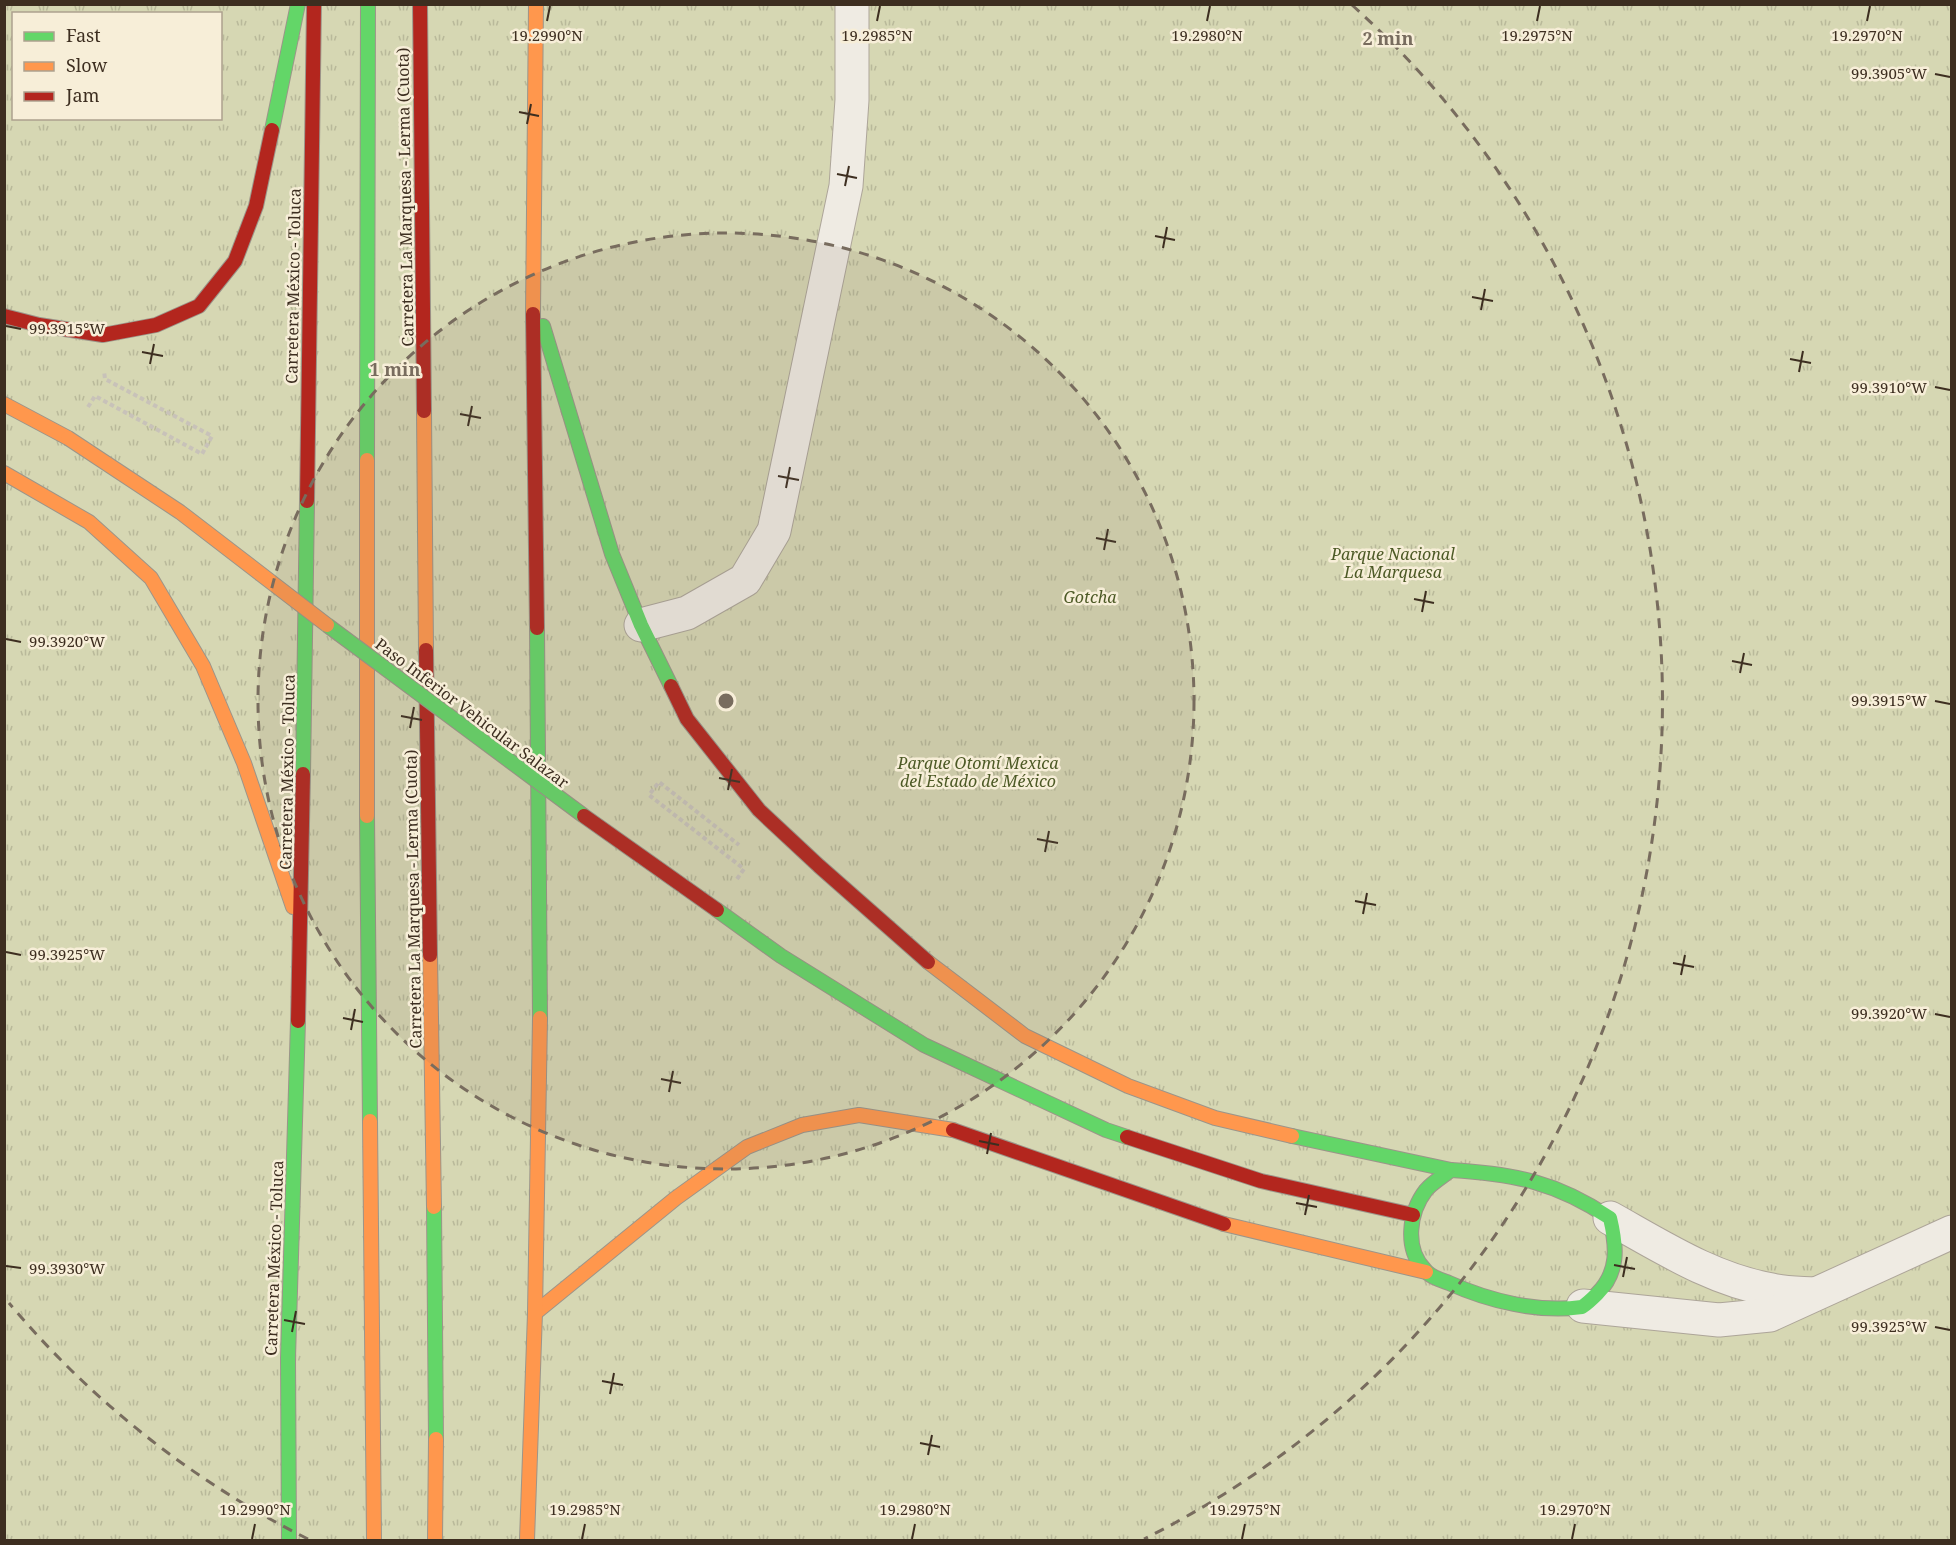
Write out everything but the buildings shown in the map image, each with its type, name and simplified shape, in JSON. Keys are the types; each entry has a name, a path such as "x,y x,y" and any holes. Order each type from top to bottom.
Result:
{"main road":[{"path":"4,316 39,325 103,335 156,325 199,306 235,261 256,206 297,4"},
{"name":"Carretera México - Toluca","path":"289,1540 288,1358 301,931 314,4"},
{"path":"368,4 367,779 374,1540"},
{"name":"Carretera La Marquesa - Lerma (Cuota)","path":"420,4 427,778 437,1372 435,1540"},
{"path":"527,1540 535,1312 541,982 533,291 536,4"},
{"path":"533,291 612,554 641,625 687,719 759,810 918,954 1025,1036 1128,1086 1215,1118 1308,1140 1451,1170 1486,1172 1537,1181 1582,1199 1610,1218 1617,1243 1616,1265 1606,1287 1583,1306 1543,1308 1503,1301 1460,1289 1426,1272 1222,1224 949,1129 859,1115 802,1125 747,1147 676,1198 535,1312"},
{"name":"Paso Inferior Vehicular Salazar","path":"4,404 68,438 180,512 346,640 515,765 781,956 924,1046 1106,1130 1261,1181 1413,1215"},
{"path":"4,473 89,522 151,578 203,666 226,720 244,763 301,931"},
{"path":"1426,1272 1415,1254 1412,1238 1413,1215 1420,1200 1432,1184 1451,1170"}],"street":[{"path":"641,625 687,613 745,580 774,531 846,186 852,100 852,4"},
{"path":"1610,1218 1696,1266 1745,1284 1773,1291 1814,1294"},
{"path":"1583,1306 1719,1320 1770,1315 1952,1232"}],"path":[{"path":"68,438 95,396 202,454 212,436 105,379"},
{"path":"717,910 744,869 649,795 659,782 745,850"}],"green space":[{"name":"Parque Nacional La Marquesa","path":"5,5 1951,5 1951,1540 5,1540"}],"traffic: fast":[{"path":"272,130 298,4"},
{"path":"367,460 368,4"},
{"path":"543,326 612,554 641,625 671,686"},
{"path":"303,774 307,501"},
{"path":"327,625 584,816"},
{"path":"537,628 540,1018"},
{"path":"367,816 370,1121"},
{"path":"717,910 781,956 924,1045 1106,1130 1127,1137"},
{"path":"289,1540 288,1358 298,1021"},
{"path":"1292,1136 1451,1170"},
{"path":"1451,1170 1495,1174 1534,1182 1571,1196 1610,1218 1615,1249 1613,1268 1604,1286 1582,1307 1531,1307 1480,1295 1430,1275 1418,1261 1414,1252 1411,1230 1413,1219 1426,1190 1451,1170"},
{"path":"434,1207 436,1439"}],"traffic: slow":[{"path":"533,314 536,4"},
{"path":"4,404 68,438"},
{"path":"424,411 426,650"},
{"path":"68,438 180,512 327,625"},
{"path":"367,460 367,816"},
{"path":"4,473 89,522 151,578 203,666 244,763 293,907"},
{"path":"430,955 434,1207"},
{"path":"928,962 1025,1036 1128,1086 1215,1118 1292,1136"},
{"path":"527,1540 535,1313 540,1018"},
{"path":"535,1313 676,1198 747,1147 802,1125 859,1115 953,1130"},
{"path":"370,1121 374,1540"},
{"path":"1224,1224 1426,1272"},
{"path":"435,1540 436,1439"}],"traffic: jam":[{"path":"307,501 314,4"},
{"path":"420,4 424,411"},
{"path":"4,316 39,325 103,335 156,325 199,306 235,261 256,206 272,130"},
{"path":"533,314 537,628"},
{"path":"426,650 430,955"},
{"path":"671,686 687,719 759,810 928,962"},
{"path":"298,1021 303,774"},
{"path":"584,816 717,910"},
{"path":"953,1130 1224,1224"},
{"path":"1127,1137 1261,1181 1413,1215"}],"park label":[{"name":"Gotcha","path":"1090,597"},
{"name":"Parque Otomí Mexica del Estado de México","path":"978,772"}]}
